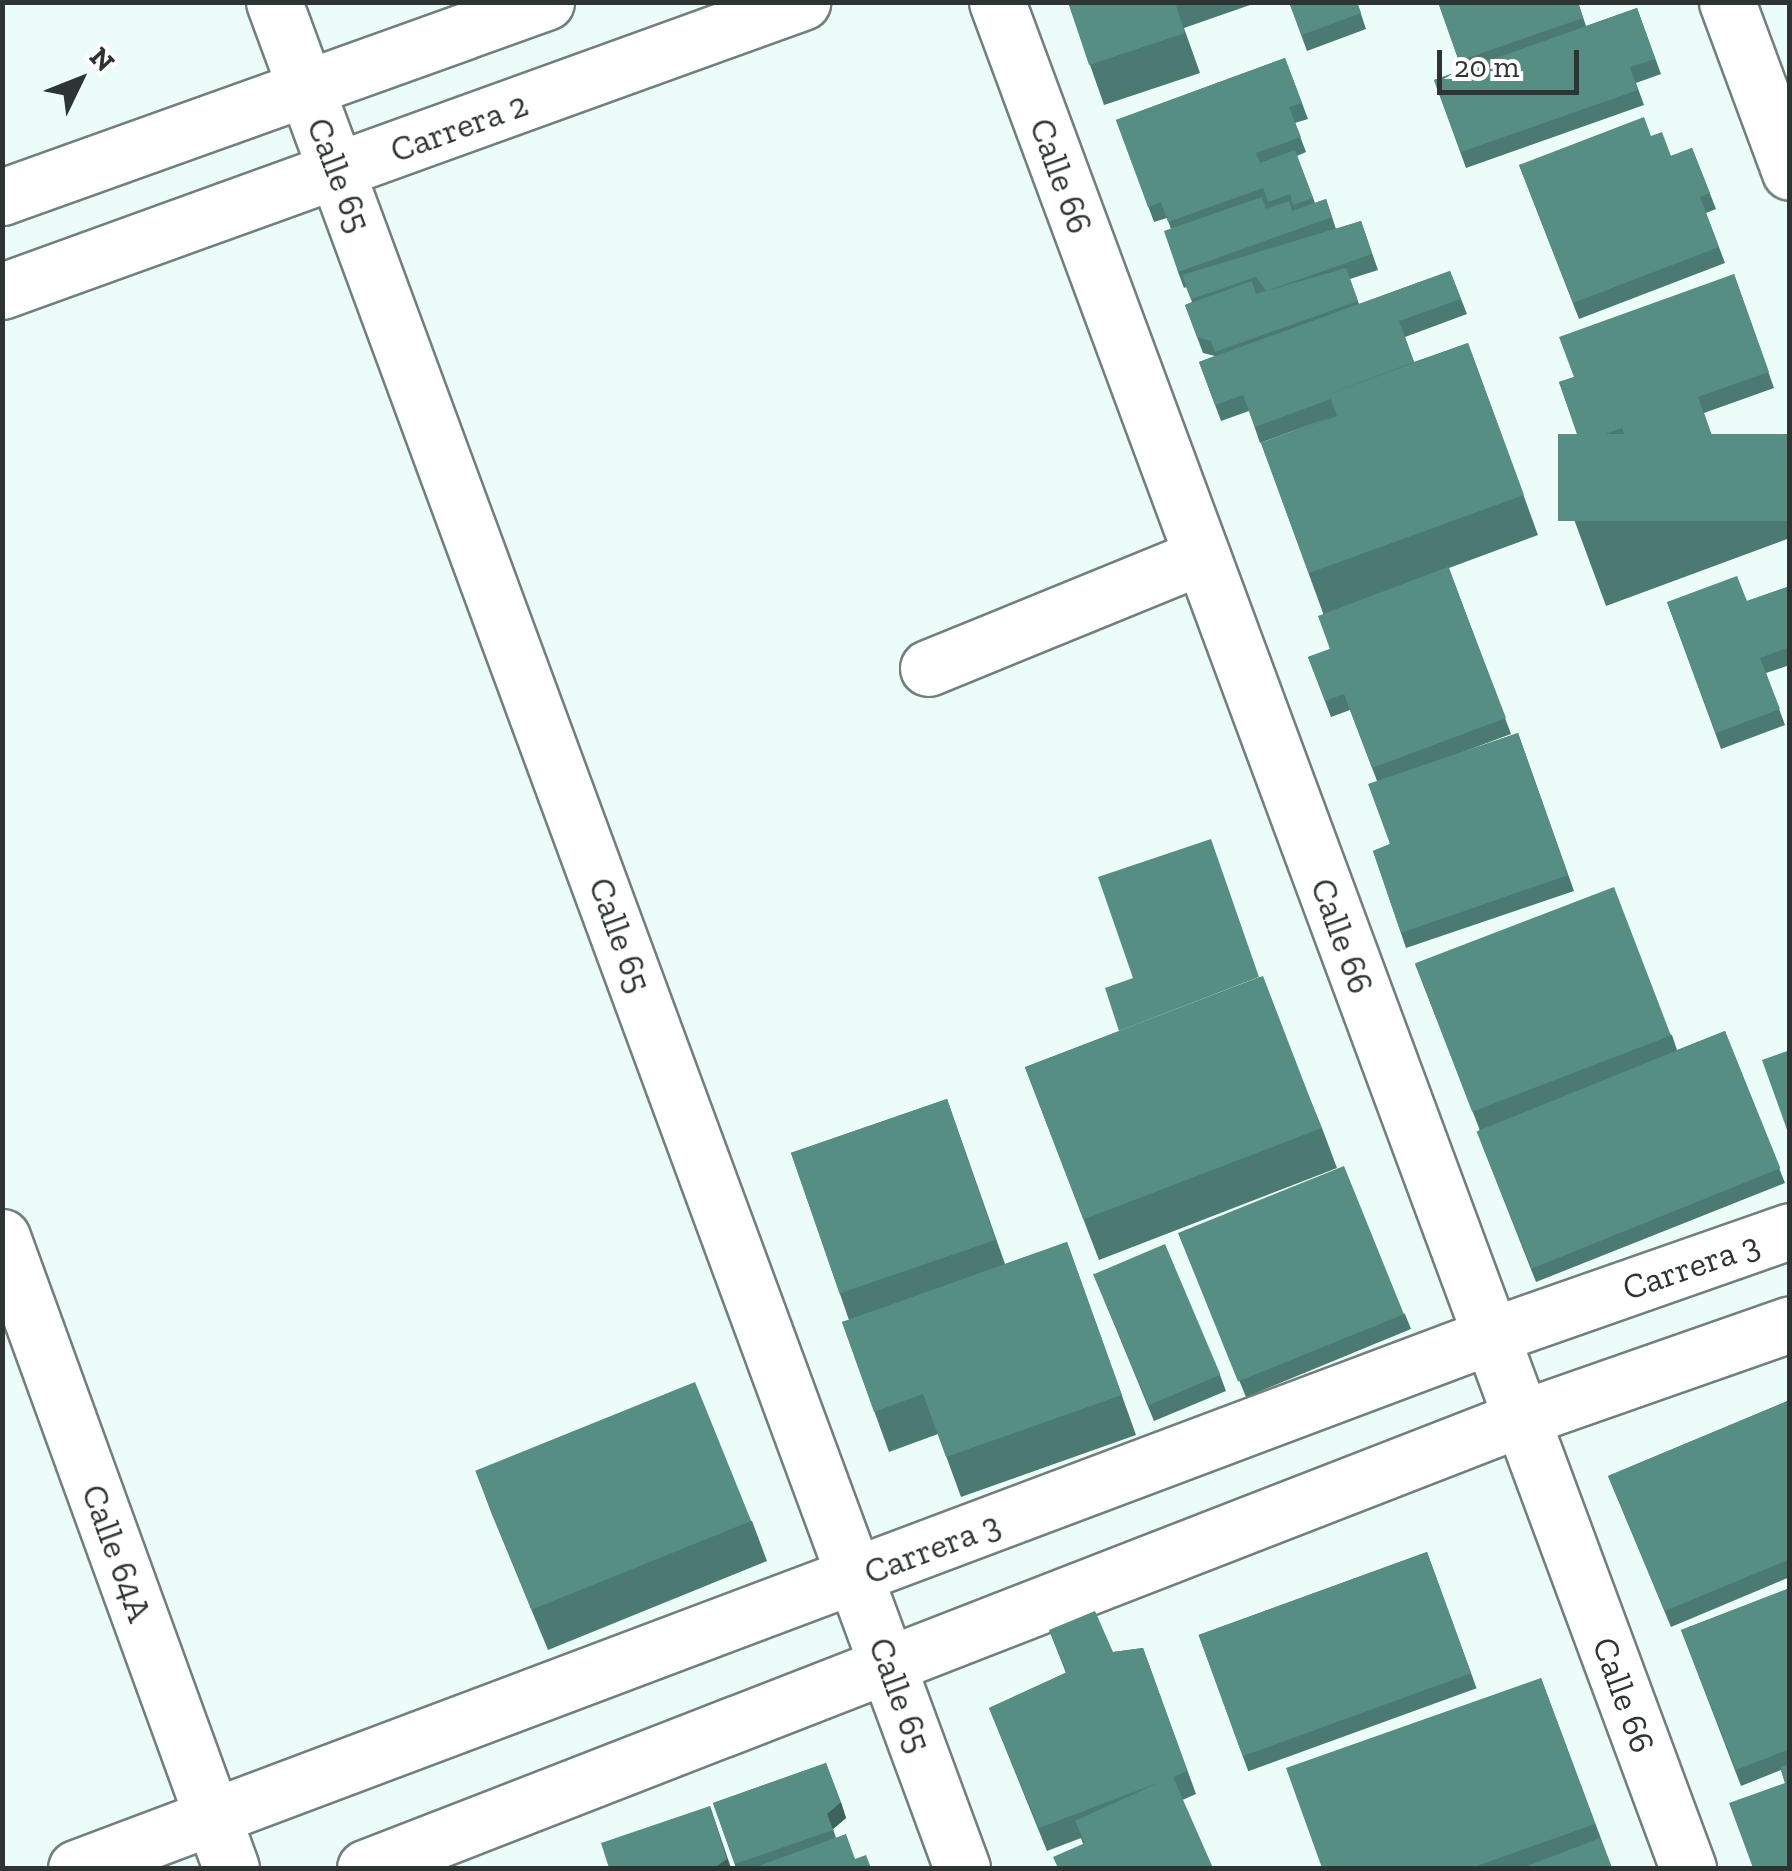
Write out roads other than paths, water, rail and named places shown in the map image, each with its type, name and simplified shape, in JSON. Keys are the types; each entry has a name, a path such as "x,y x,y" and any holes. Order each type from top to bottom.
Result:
{"street":[{"name":"Calle 65","path":"274,2 858,1576 962,1868"},
{"path":"2,198 546,2"},
{"name":"Calle 66","path":"997,2 1688,1868"},
{"path":"1728,2 1790,172"},
{"name":"Carrera 2","path":"2,291 792,4"},
{"path":"928,668 1202,556"},
{"name":"Carrera 3","path":"76,1868 1490,1336 1790,1232"},
{"name":"Calle 64A","path":"2,1236 232,1868"},
{"path":"365,1868 890,1669 1522,1418 1790,1324"}]}
